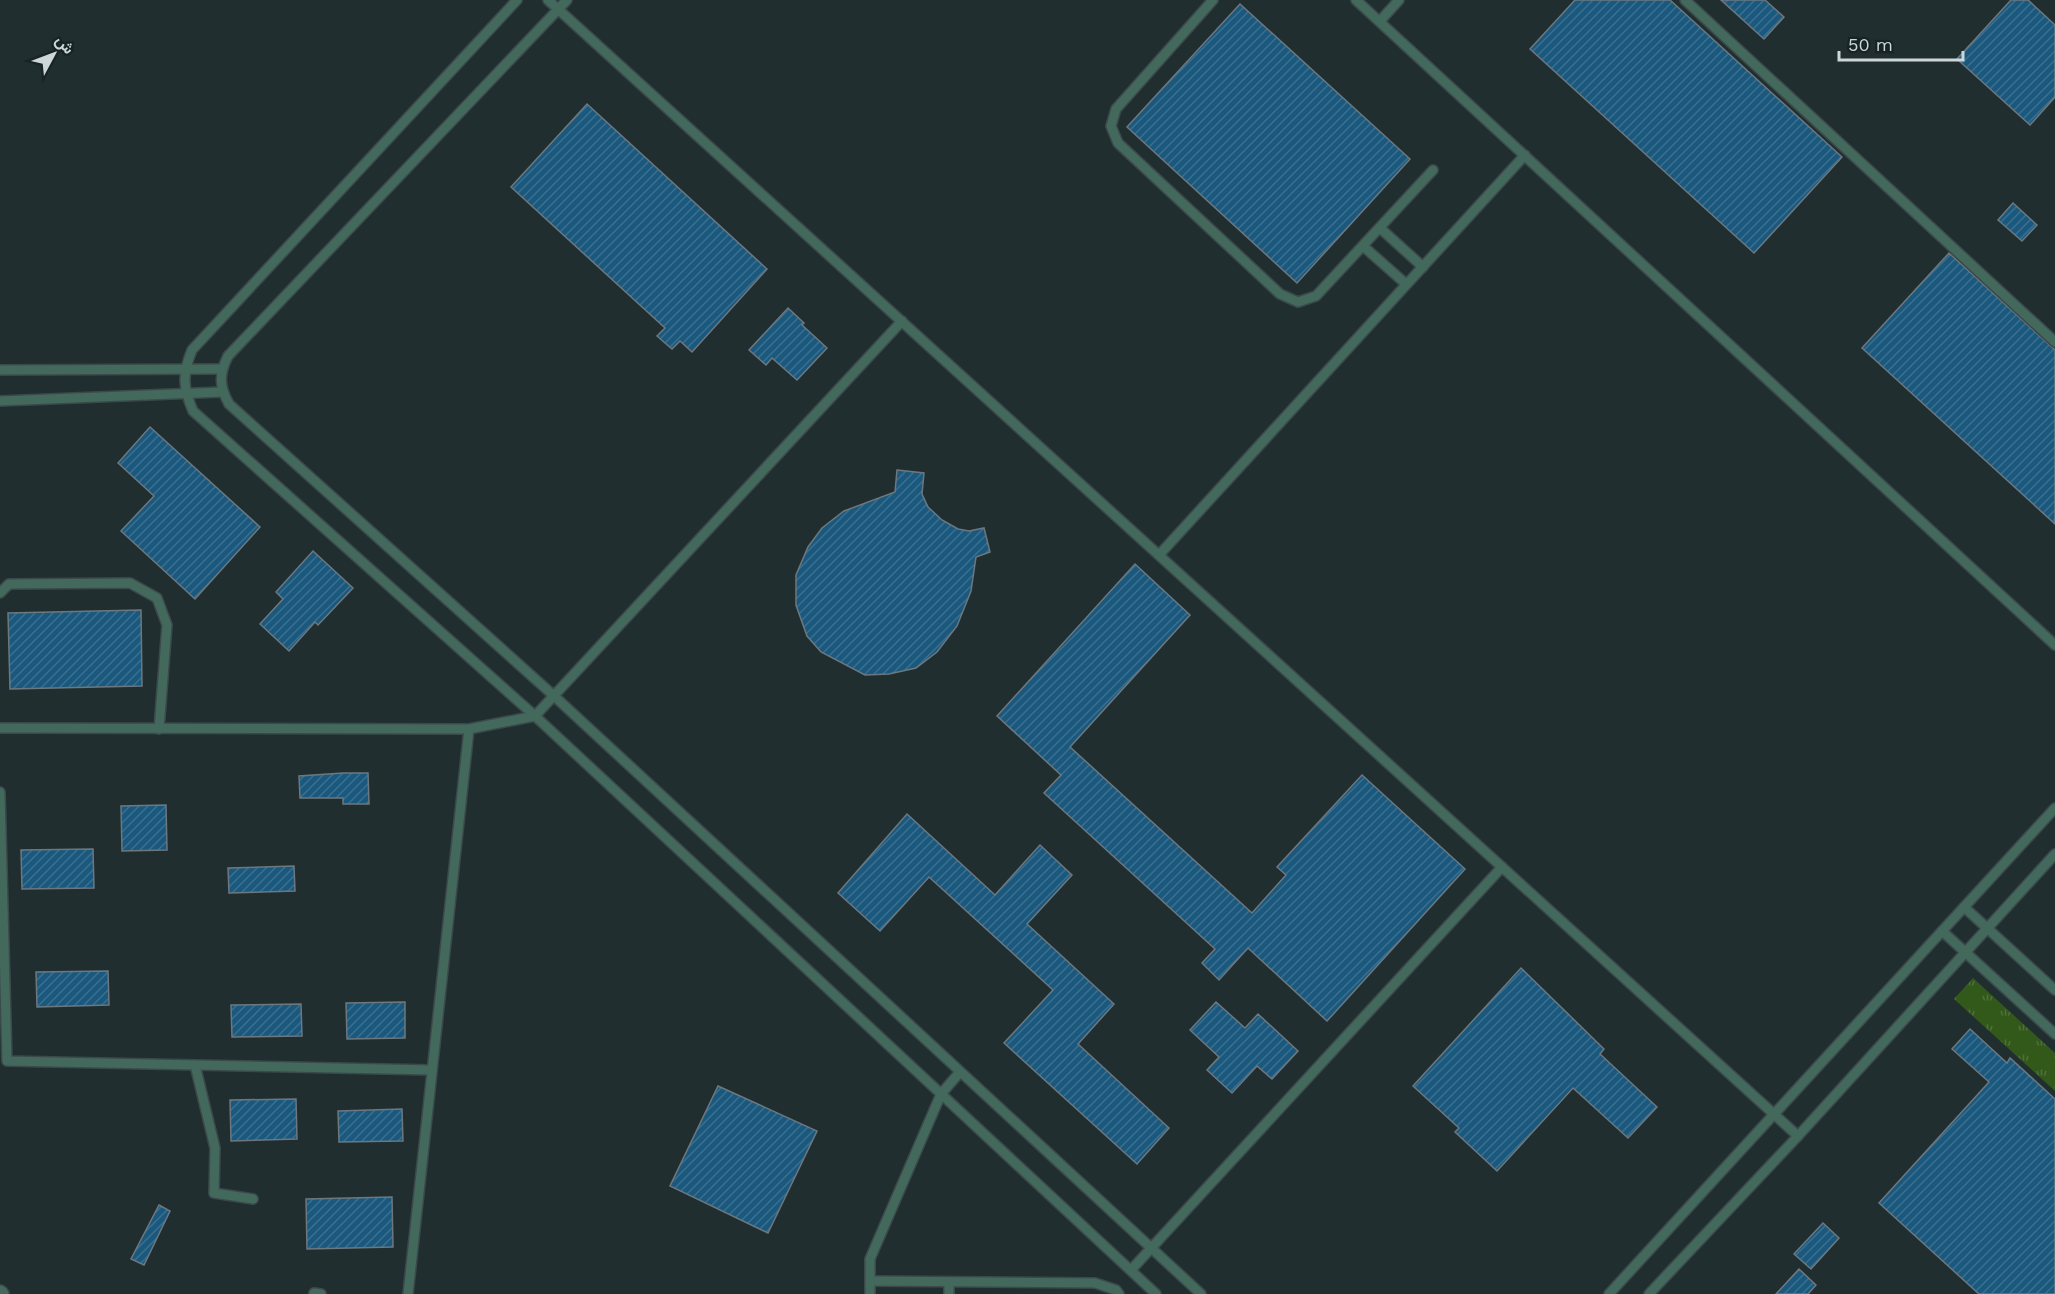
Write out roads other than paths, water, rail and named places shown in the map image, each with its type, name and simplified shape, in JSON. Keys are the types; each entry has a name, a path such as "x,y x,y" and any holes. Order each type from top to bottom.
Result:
{"lane":[{"path":"517,0 192,351 184,368 185,394 193,411 535,716 1156,1294"},
{"path":"548,0 1798,1136"},
{"path":"567,0 238,346 222,369 222,392 229,404 553,695 1201,1294"},
{"path":"1214,0 1116,109 1112,117 1113,135 1118,143 1288,300 1308,301 1316,296 1434,170"},
{"path":"1356,0 2055,645"},
{"path":"1380,21 1399,0"},
{"path":"1685,0 2055,342"},
{"path":"1159,555 1525,155"},
{"path":"1380,228 1423,267"},
{"path":"1363,246 1406,284"},
{"path":"0,728 469,729 535,716 902,321"},
{"path":"0,370 222,369"},
{"path":"0,401 222,392"},
{"path":"0,593 9,584 130,583 157,598 167,625 159,729"},
{"path":"408,1294 469,729"},
{"path":"0,792 7,1061 432,1070"},
{"path":"1609,1294 2055,808"},
{"path":"1649,1294 1798,1136 2055,854"},
{"path":"1131,1270 1502,867"},
{"path":"1964,907 2055,990"},
{"path":"1942,931 2055,1034"},
{"path":"195,1065 215,1148 214,1193 253,1199"},
{"path":"870,1294 870,1260 941,1094 960,1072"},
{"path":"870,1281 1095,1283 1116,1290 1119,1294"},
{"path":"949,1282 949,1294"},
{"path":"904,1283 904,1294"},
{"path":"314,1293 321,1294"}]}
